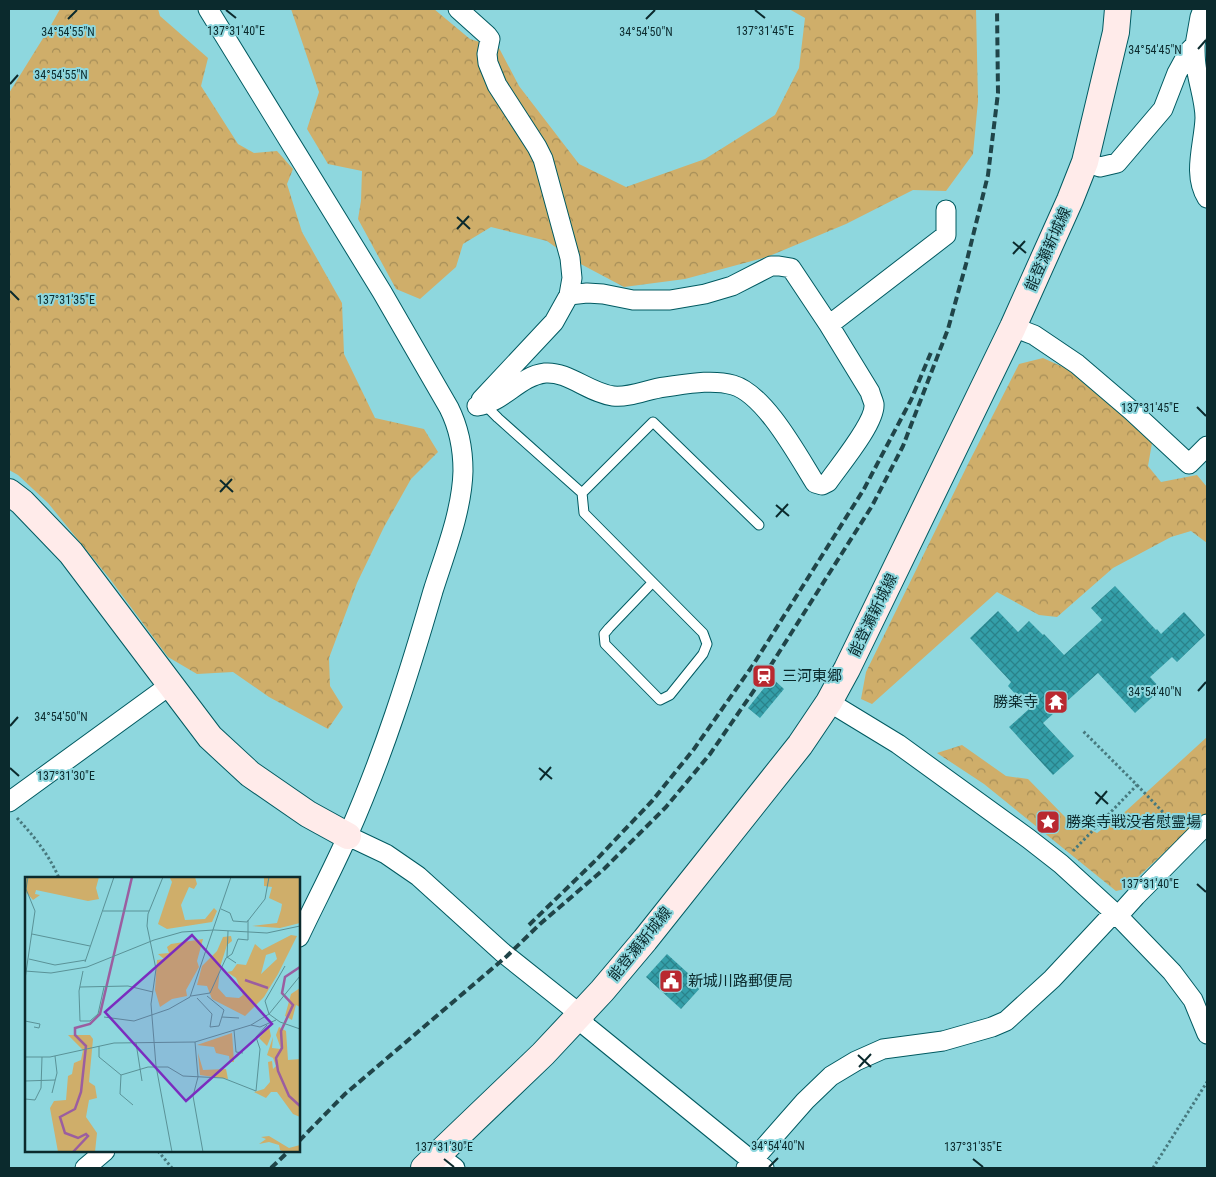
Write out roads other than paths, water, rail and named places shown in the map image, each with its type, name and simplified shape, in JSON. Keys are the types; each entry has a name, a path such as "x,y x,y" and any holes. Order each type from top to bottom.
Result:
{"main road":[{"name":"能登瀬新城線","path":"439,1163 580,1015 645,940 800,745 828,702 847,669 1013,327 1070,200 1085,162 1116,32 1118,9"},
{"path":"9,492 22,502 71,553 210,737 250,774 308,814 348,836"}],"street":[{"path":"208,9 382,292 449,408 456,422 460,438 463,470 460,504 408,674 379,759 348,836 300,935"},
{"path":"456,422 481,405 554,322 568,295 572,278 570,258 543,159 497,85 488,63 487,54 490,39 458,9"},
{"path":"1203,9 1194,45 1195,64 1202,93 1205,118 1199,168 1202,190 1207,198"},
{"path":"1085,162 1100,167 1117,162 1163,109 1178,73 1194,45"},
{"path":"829,325 946,235 946,210"},
{"path":"481,405 495,400 529,378 544,373 559,375 596,392 614,396 630,395 662,387 711,382 733,385 746,391 761,404 780,428 815,483 822,485 828,482 872,417 874,405 870,392 791,268 771,266 732,286 705,294 670,300 632,300 588,293 568,295"},
{"path":"1013,327 1034,335 1077,364 1132,411 1189,464 1207,446"},
{"path":"12,808 170,685"},
{"path":"828,702 898,744 1029,839 1060,864 1118,916 1172,972 1193,1000 1207,1034"},
{"path":"348,836 386,854 418,876 502,952 580,1015 586,1026 754,1166 805,1101 831,1076 856,1061 883,1049 943,1041 1006,1021 1052,979 1109,918 1118,916 1207,824"},
{"path":"85,1168 103,1152"}],"lane":[{"path":"481,405 582,493 584,513 703,632 707,644 703,654 670,696 660,700 605,644 604,634 652,583"},
{"path":"582,493 653,422 759,525"}],"railway":[{"path":"300,1140 345,1094 507,956 540,924 604,869 666,807 710,754 764,676 872,506 903,446 948,329 966,264 988,175 998,93 997,9"},
{"path":"529,925 596,860 652,801 694,749 753,665 864,489 911,400 932,350"},
{"path":"271,1168 288,1152"}],"place":[{"name":"三河東郷","path":"764,676"},
{"name":"勝楽寺","path":"1056,702"},
{"name":"勝楽寺戦没者慰霊場","path":"1048,822"},
{"name":"新城川路郵便局","path":"671,981"}]}
